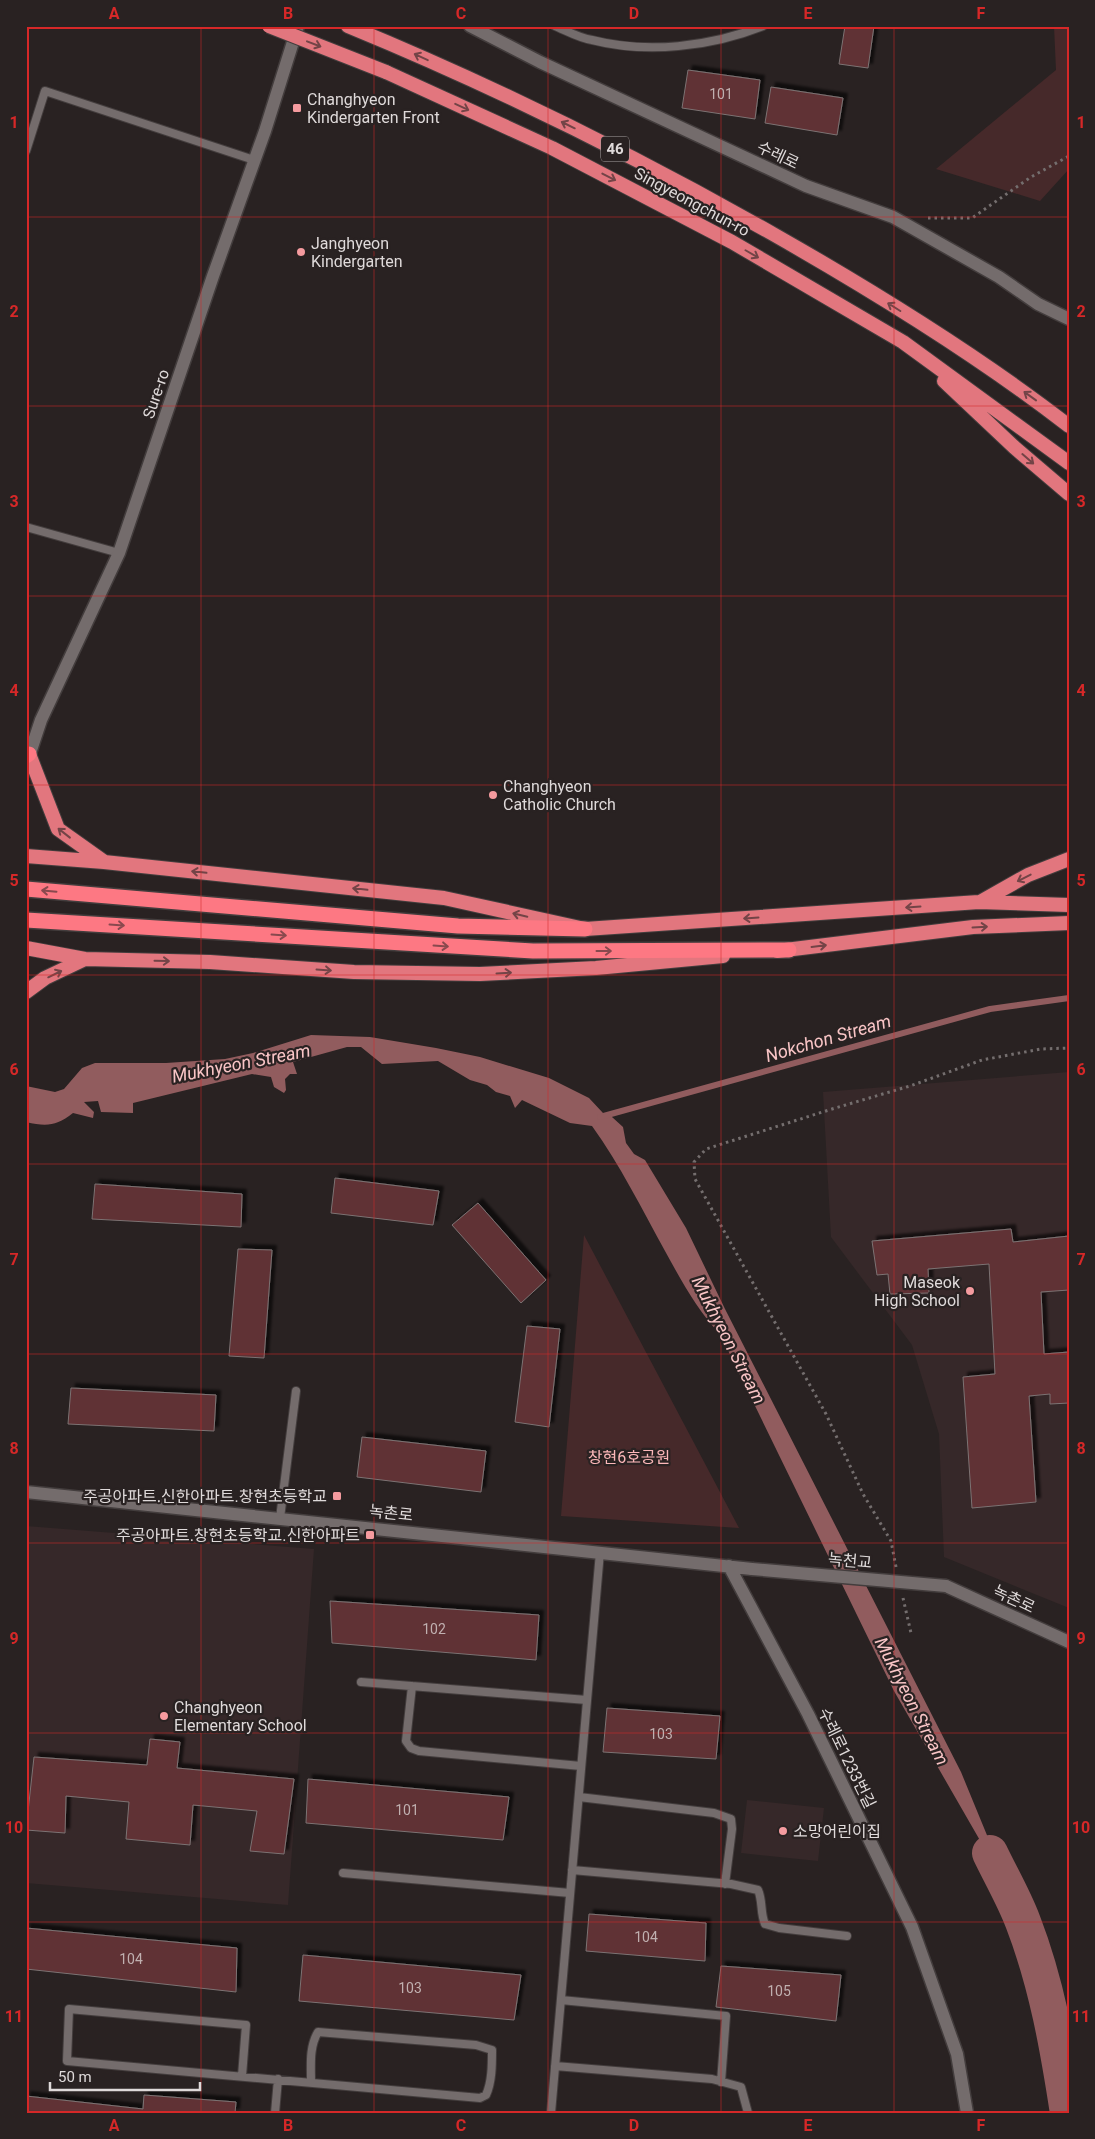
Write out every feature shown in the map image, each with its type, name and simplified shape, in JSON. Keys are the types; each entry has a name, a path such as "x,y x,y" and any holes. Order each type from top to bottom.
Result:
{"highway":[{"name":"Singyeongchun-ro","path":"269,26 386,72 552,148 732,242 903,342 1069,463"},
{"name":"Singyeongchun-ro","path":"348,26 397,46 566,124 735,213 827,265 929,328 1031,396 1069,426"},
{"path":"903,342 1014,447 1069,494"},
{"path":"27,758 58,829 104,862"},
{"path":"26,856 104,862 444,898 585,929"},
{"path":"979,902 1028,875 1069,859"},
{"path":"26,889 458,926 585,929 979,902 1069,905"},
{"path":"26,920 533,951 789,950"},
{"path":"26,948 85,959 210,962 354,972 480,974 596,968 789,950 973,927 1069,924"},
{"path":"26,992 45,978 85,959"}],"street":[{"name":"Sure-ro","path":"27,758 41,720 119,553 254,160 266,131 298,26"},
{"name":"수레로","path":"470,26 557,70 806,186 893,217 999,277 1038,304 1069,319"},
{"name":"녹촌로","path":"26,1492 752,1569"},
{"name":"수레로1233번길","path":"729,1566 808,1714 912,1927 957,2054 967,2113"},
{"name":"녹천교","path":"752,1569 946,1586"},
{"name":"녹촌로","path":"946,1586 1069,1642"}],"lane":[{"path":"556,26 590,40 627,46 660,47 700,44 735,37 763,26"},
{"path":"26,151 45,91 254,160"},
{"path":"26,527 119,553"},
{"path":"280,1518 296,1392"},
{"path":"551,2113 600,1552"},
{"path":"361,1682 587,1700"},
{"path":"412,1686 406,1741 411,1748 419,1751 581,1766"},
{"path":"579,1796 714,1812 731,1819 732,1829 725,1884"},
{"path":"572,1870 725,1884 758,1890 762,1899 762,1917 765,1924 779,1928 847,1936"},
{"path":"343,1873 570,1893"},
{"path":"561,2000 726,2016 720,2082"},
{"path":"242,2076 246,2025 69,2009 67,2061 480,2098 486,2095 488,2091 492,2050 476,2045 318,2032 313,2039 311,2082"},
{"path":"555,2066 712,2079 741,2087 748,2113"},
{"path":"275,2113 278,2079"}],"path":[{"path":"923,218 972,218 1031,176 1069,156"},
{"path":"897,1569 891,1541 863,1494 826,1414 695,1179 694,1162 706,1149 910,1086 982,1060 1041,1049 1069,1048"},
{"path":"903,1596 911,1633"}],"shaded area":[{"name":"Maseok High School","path":"1069,1072 1069,1608 944,1557 939,1434 912,1345 831,1237 823,1092"},
{"name":"Changhyeon Elementary School","path":"26,1526 314,1549 288,1905 26,1883"},
{"name":"소망어린이집","path":"747,1800 824,1808 818,1861 741,1853"}],"green space":[{"path":"1054,26 1069,26 1069,169 1040,201 936,169 1056,70"},
{"name":"창현6호공원","path":"584,1235 739,1528 561,1516"}],"water":[{"path":"311,1035 370,1037 480,1057 549,1078 589,1098 603,1113 612,1117 623,1127 626,1143 634,1154 645,1160 686,1228 725,1309 961,1772 1012,1896 894,1691 720,1334 704,1315 677,1273 621,1172 592,1126 570,1123 522,1100 515,1108 510,1096 496,1092 487,1085 470,1080 438,1061 382,1064 361,1047 347,1047 293,1062 297,1074 290,1074 285,1079 286,1090 284,1093 274,1087 271,1077 252,1074 133,1103 133,1113 101,1112 98,1101 84,1102 94,1112 93,1118 73,1113 61,1121 46,1125 26,1122 26,1086 55,1092 64,1089 82,1068 95,1063 166,1063 225,1059 253,1053"}],"building":[{"path":"845,26 874,26 868,68 839,64"},
{"path":"688,70 760,80 755,119 682,108"},
{"path":"771,87 843,98 837,135 765,123"},
{"path":"335,1178 439,1191 433,1225 331,1213"},
{"path":"95,1184 242,1194 241,1227 92,1219"},
{"path":"478,1203 546,1280 521,1303 452,1225"},
{"path":"1011,1229 1013,1242 1069,1236 1069,1290 1041,1292 1044,1354 1069,1352 1069,1403 1050,1404 1050,1394 1029,1396 1036,1502 972,1508 963,1377 995,1374 989,1264 928,1269 929,1293 890,1294 888,1274 877,1275 872,1241"},
{"path":"238,1249 272,1250 264,1358 229,1356"},
{"path":"527,1326 560,1329 549,1427 515,1422"},
{"path":"71,1388 216,1395 214,1431 68,1424"},
{"path":"362,1437 486,1451 481,1492 357,1477"},
{"path":"330,1601 539,1615 536,1660 332,1643"},
{"path":"607,1708 720,1716 716,1759 603,1752"},
{"path":"150,1739 180,1742 177,1768 294,1779 284,1854 250,1851 257,1811 193,1805 190,1845 126,1839 129,1802 66,1796 65,1833 26,1830 34,1757 147,1765"},
{"path":"308,1779 509,1797 503,1840 306,1823"},
{"path":"589,1914 706,1923 705,1961 586,1951"},
{"path":"26,1928 237,1948 236,1992 26,1969"},
{"path":"303,1955 521,1975 514,2020 299,2001"},
{"path":"721,1966 841,1975 836,2021 716,2007"},
{"path":"144,2095 236,2102 235,2113 26,2113 26,2096 143,2109"}],"waterway":[{"name":"Nokchon Stream","path":"600,1117 990,1009 1069,998"},
{"name":"Mukhyeon Stream","path":"990,1853 1012,1896 1039,1969 1056,2040 1068,2113"}],"place":[{"name":"Changhyeon Kindergarten Front","path":"297,108"},
{"name":"Janghyeon Kindergarten","path":"301,252"},
{"name":"Changhyeon Catholic Church","path":"493,795"},
{"name":"Maseok High School","path":"970,1291"},
{"name":"주공아파트.신한아파트.창현초등학교","path":"337,1496"},
{"name":"주공아파트.창현초등학교.신한아파트","path":"370,1535"},
{"name":"Changhyeon Elementary School","path":"164,1716"},
{"name":"소망어린이집","path":"783,1831"}]}
